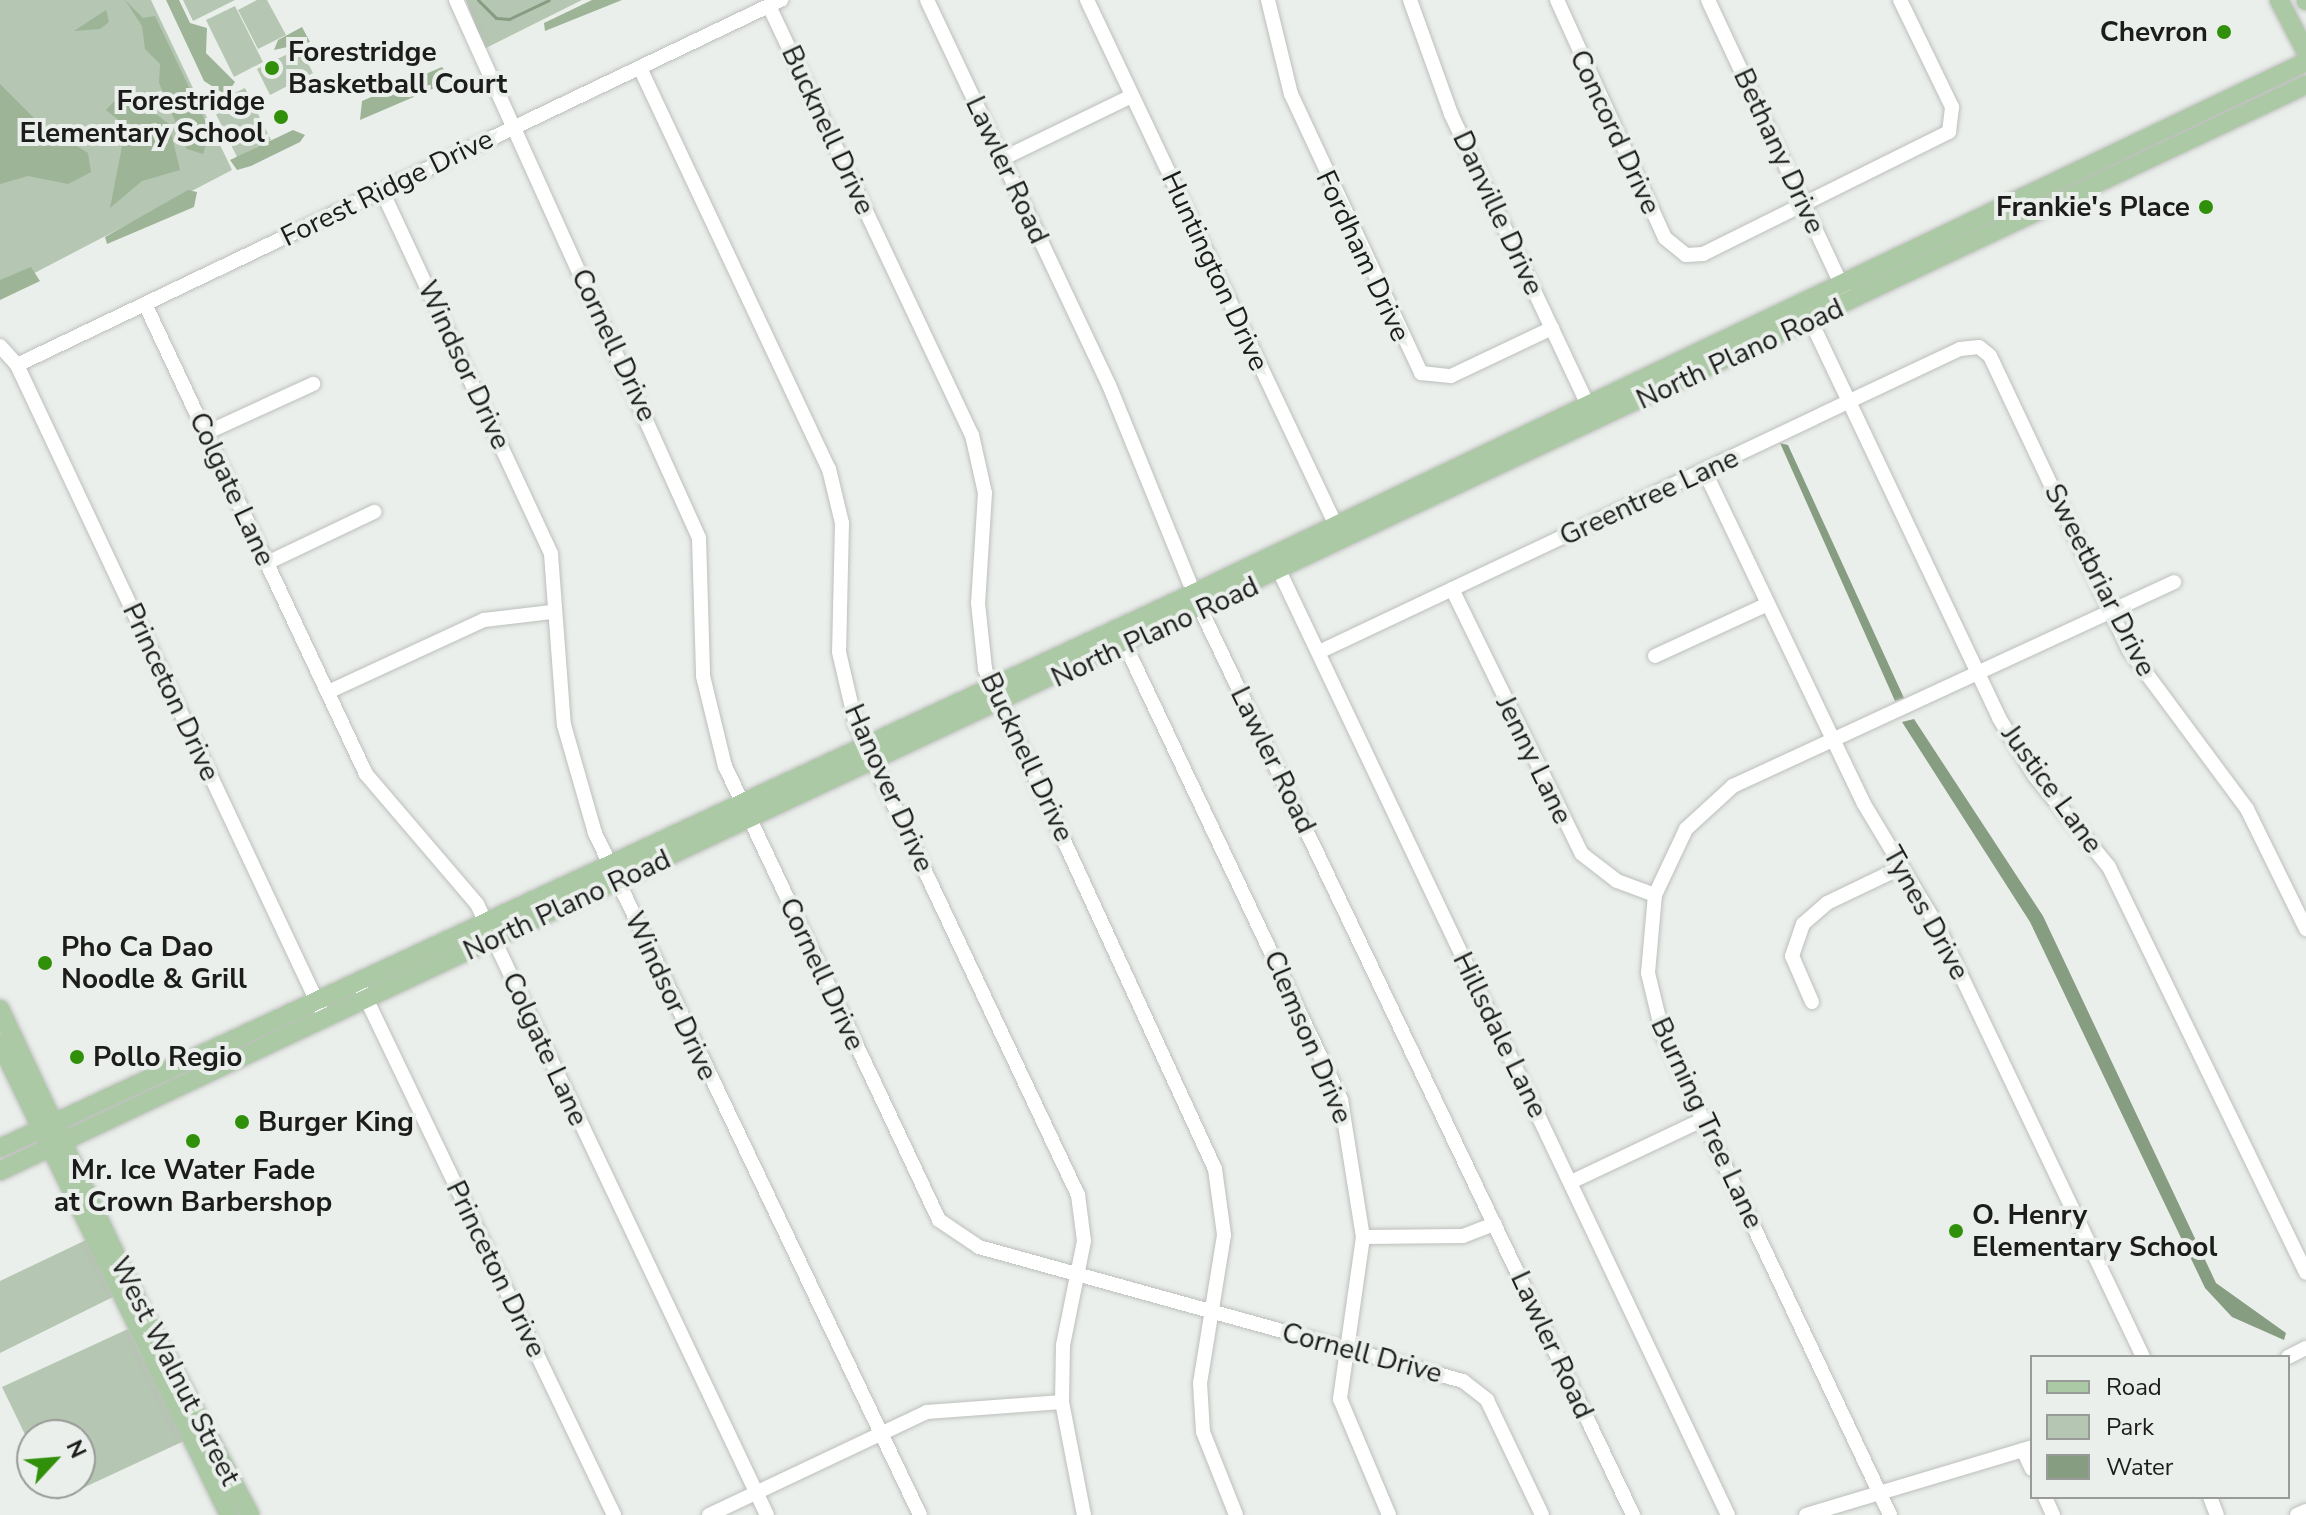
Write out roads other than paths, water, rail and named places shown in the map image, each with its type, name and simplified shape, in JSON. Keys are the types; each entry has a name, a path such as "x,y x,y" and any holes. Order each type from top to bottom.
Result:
{"main road":[{"path":"2279,0 2306,52"},
{"name":"North Plano Road","path":"744,812 875,762 1126,645 1271,555 1335,523 2306,62"},
{"name":"North Plano Road","path":"0,1171 493,940 614,873 744,812 866,745 992,685 1117,628 1281,574 2306,85"},
{"name":"North Plano Road","path":"0,1148 485,922 614,873"},
{"name":"West Walnut Street","path":"0,1009 47,1126 250,1515"},
{"path":"171,1068 196,1080 199,1066 241,1035"},
{"path":"0,1043 47,1126"},
{"name":"West Walnut Street","path":"56,1144 229,1515"}],"street":[{"name":"Cornell Drive","path":"456,0 480,63 699,538 703,676 712,730 744,812 939,1220 965,1243 1345,1348 1481,1390 1542,1515"},
{"name":"Lawler Road","path":"927,0 1149,473 1197,602 1633,1515"},
{"name":"Huntington Drive","path":"1087,0 1344,542"},
{"name":"Fordham Drive","path":"1268,0 1291,94 1421,373 1451,376 1552,328"},
{"name":"Danville Drive","path":"1410,0 1451,114 1597,422"},
{"name":"Concord Drive","path":"1557,0 1665,238 1686,255 1703,254 1805,206"},
{"name":"Bethany Drive","path":"1708,0 1850,303"},
{"path":"1805,206 1933,144 1953,125 1952,107 1900,0"},
{"name":"Forest Ridge Drive","path":"17,365 775,3"},
{"name":"Bucknell Drive","path":"775,3 972,435 985,493 978,641 992,685 1199,1121 1224,1235 1211,1312 1200,1353 1203,1432 1236,1515"},
{"name":"Hanover Drive","path":"640,68 829,469 842,523 839,652 866,745 1078,1195 1084,1219 1080,1275 1063,1345 1062,1402 1084,1515"},
{"path":"1002,159 1132,96"},
{"name":"Windsor Drive","path":"382,191 545,536 564,725 614,873 920,1515"},
{"name":"Justice Lane","path":"1801,303 1978,676 2034,775 2117,881 2306,1273"},
{"name":"Colgate Lane","path":"145,304 378,794 455,871 485,922 767,1515"},
{"path":"0,346 17,365"},
{"name":"Greentree Lane","path":"1319,652 1960,349 1979,347"},
{"name":"Sweetbriar Drive","path":"1979,347 1990,356 2111,612 2162,698 2247,809 2306,929"},
{"name":"Princeton Drive","path":"17,365 325,1019"},
{"path":"206,433 313,384"},
{"name":"Tynes Drive","path":"1704,470 1831,736 1938,927 2142,1355"},
{"path":"267,563 374,512"},
{"name":"Hillsdale Lane","path":"1271,555 1728,1515"},
{"name":"Burning Tree Lane","path":"1890,1515 1704,1119 1650,991 1655,895 1677,843 1711,803 1831,736 1978,676 2174,582"},
{"name":"Jenny Lane","path":"1452,589 1582,854 1617,881 1655,895"},
{"path":"1655,656 1768,604"},
{"path":"328,692 484,620 552,612"},
{"name":"Clemson Drive","path":"1117,628 1341,1100 1363,1237 1345,1348 1345,1421 1389,1515"},
{"path":"1812,1002 1792,956 1803,924 1827,903 1902,867"},
{"name":"Princeton Drive","path":"357,981 614,1515"},
{"path":"1571,1182 1704,1119"},
{"path":"1363,1237 1463,1236 1495,1224"},
{"path":"709,1515 881,1433 960,1405 1062,1402"},
{"path":"1806,1515 1878,1489 2028,1448"},
{"path":"2297,1515 2306,1511"}],"water":[{"path":"1780,443 1788,445 1904,698 1895,701"},
{"path":"1914,719 2043,916 2216,1283 2286,1333 2284,1340 2232,1317 2205,1288 2030,922 1902,722"}],"waterway":[{"path":"478,0 496,18 509,19 549,0"}],"place":[{"name":"Chevron","path":"2224,32"},
{"name":"Forestridge Basketball Court","path":"272,68"},
{"name":"Forestridge Elementary School","path":"281,117"},
{"name":"Frankie's Place","path":"2206,207"},
{"name":"Pho Ca Dao Noodle & Grill","path":"45,963"},
{"name":"Pollo Regio","path":"77,1057"},
{"name":"Burger King","path":"242,1122"},
{"name":"Mr. Ice Water Fade at Crown Barbershop","path":"193,1141"},
{"name":"O. Henry Elementary School","path":"1956,1231"}]}
